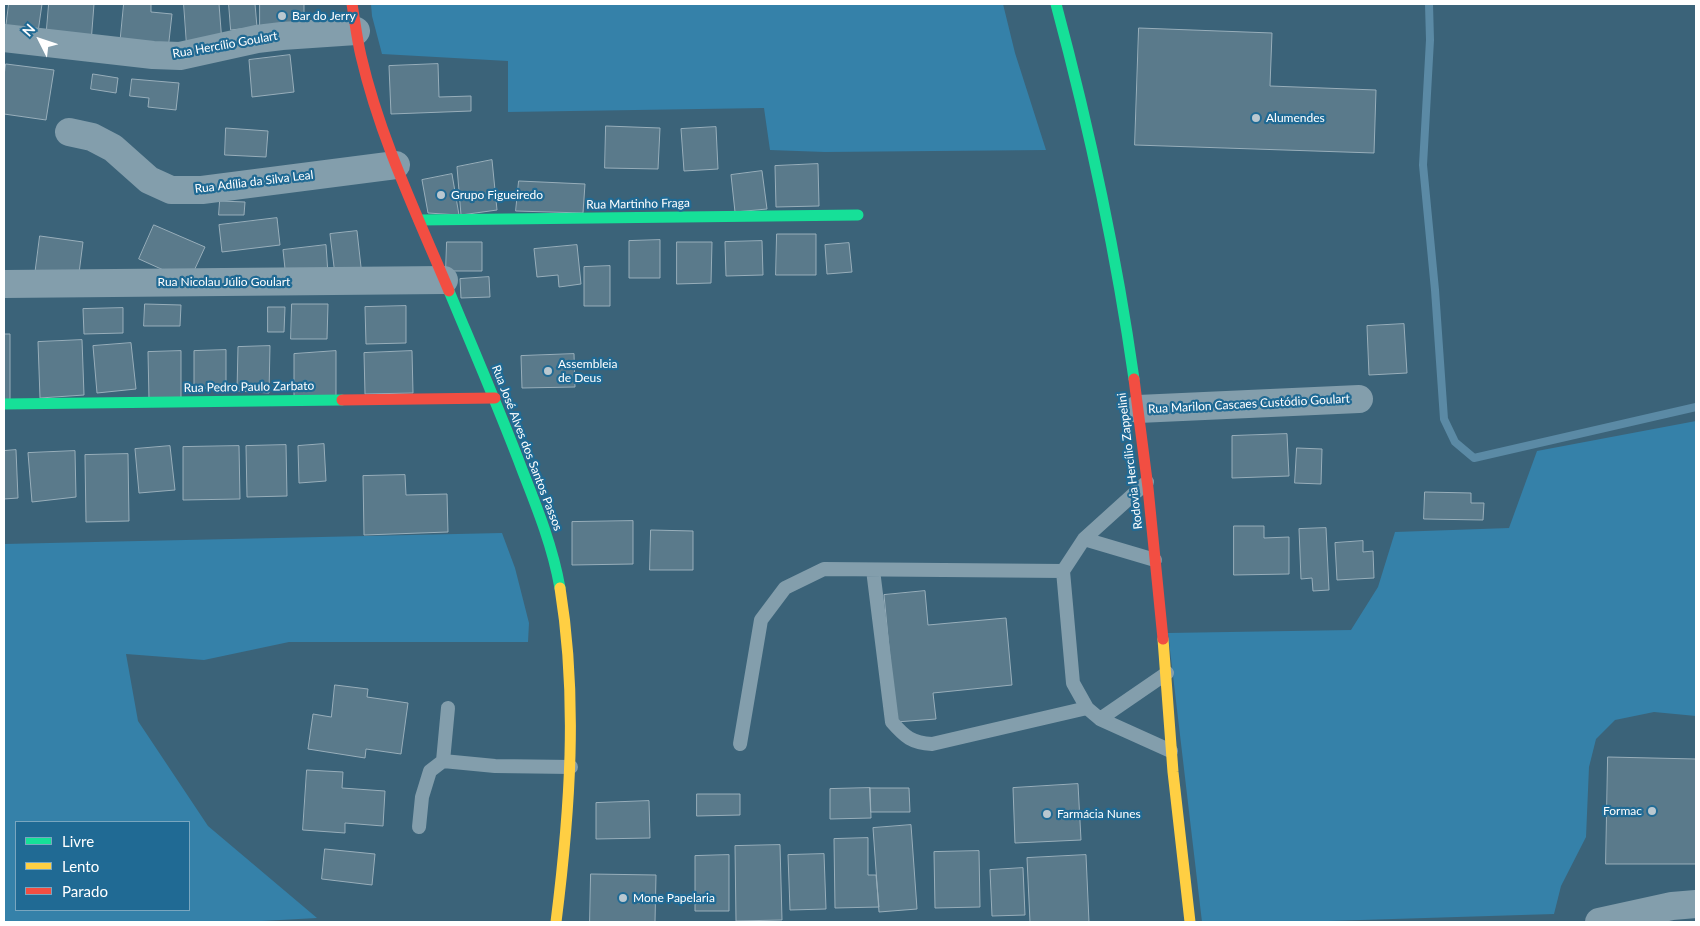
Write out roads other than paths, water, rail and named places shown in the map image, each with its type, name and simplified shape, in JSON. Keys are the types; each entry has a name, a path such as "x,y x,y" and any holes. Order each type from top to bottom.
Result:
{"street":[{"name":"Rua José Alves dos Santos Passos","path":"352,4 362,60 396,165 495,398 550,546 560,593 570,678 571,766 565,851 556,922"},
{"name":"Rodovia Hercílio Zappelini","path":"1056,4 1077,82 1123,303 1147,482 1167,673 1171,751 1190,922"},
{"name":"Rua Hercílio Goulart","path":"4,38 153,55 180,56 282,36 356,31"},
{"name":"Rua Adília da Silva Leal","path":"69,132 92,137 113,148 149,180 170,190 202,190 396,165"},
{"name":"Rua Martinho Fraga","path":"419,220 858,216"},
{"name":"Rua Nicolau Júlio Goulart","path":"4,284 444,280"},
{"name":"Rua Pedro Paulo Zarbato","path":"4,404 495,398"},
{"name":"Rua Marilon Cascaes Custódio Goulart","path":"1138,410 1359,399"},
{"path":"1599,922 1672,906 1696,904"}],"lane":[{"path":"1147,482 1084,539 1063,571 1074,683 1087,708 1100,719 1171,751"},
{"path":"1084,539 1155,560"},
{"path":"740,744 761,620 785,588 824,569 1063,571"},
{"path":"873,570 892,722 903,735 918,743 932,744 1087,708"},
{"path":"1100,719 1167,673"},
{"path":"443,761 448,708"},
{"path":"418,827 422,797 430,771 443,761 495,766 571,766"}],"waterway":[{"path":"1429,4 1430,40 1423,165 1435,290 1444,419 1455,442 1474,458 1696,407"}],"place":[{"name":"Bar do Jerry","path":"282,16"},
{"name":"Alumendes","path":"1256,118"},
{"name":"Grupo Figueiredo","path":"441,195"},
{"name":"Assembleia de Deus","path":"548,371"},
{"name":"Formac","path":"1652,811"},
{"name":"Farmácia Nunes","path":"1047,814"},
{"name":"Mone Papelaria","path":"623,898"}]}
